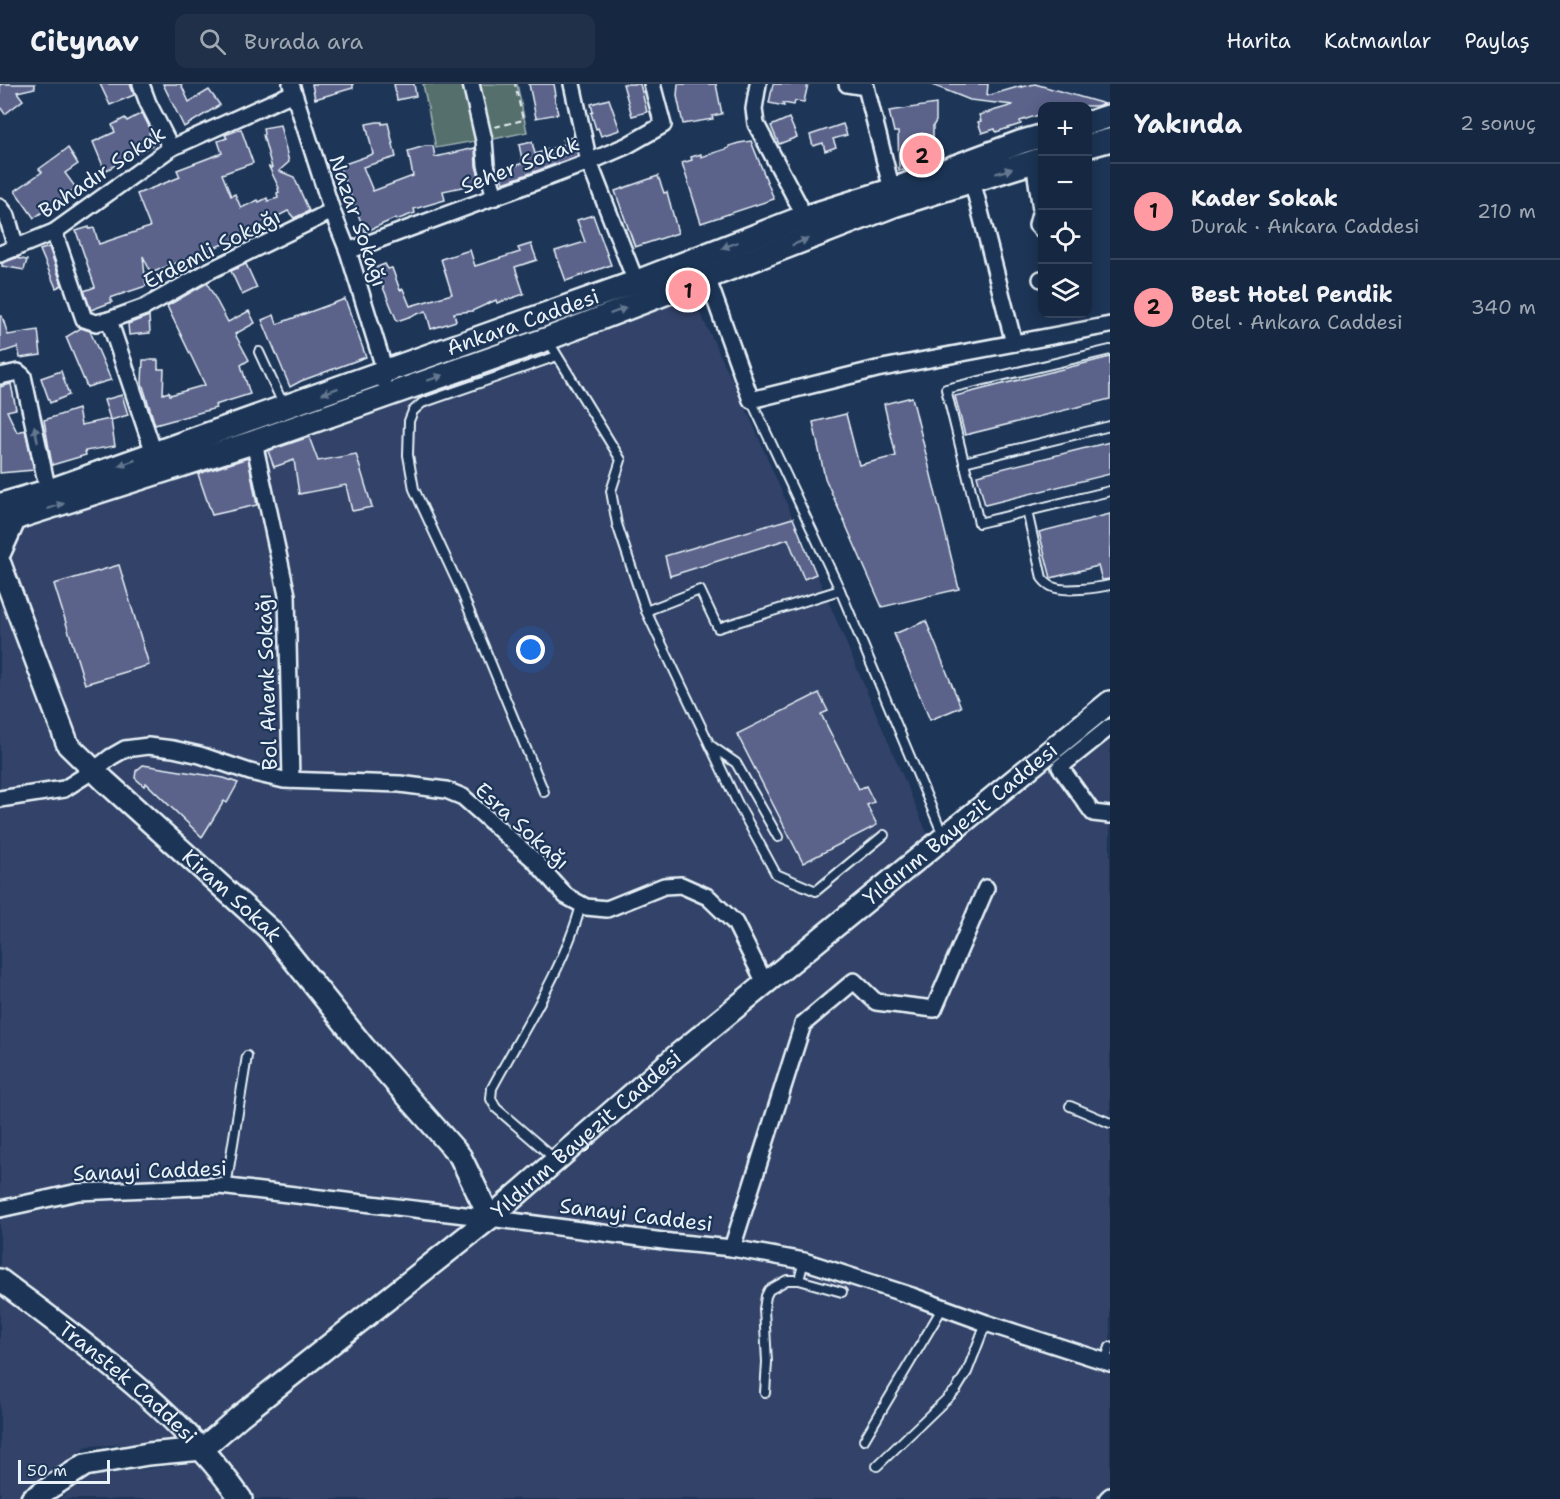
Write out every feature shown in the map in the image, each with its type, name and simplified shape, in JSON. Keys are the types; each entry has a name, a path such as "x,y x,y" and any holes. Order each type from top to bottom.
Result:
{"main road":[{"path":"1092,122 1110,116"},
{"name":"Ankara Caddesi","path":"5,516 48,491 636,282 796,220 892,190 1038,137"},
{"path":"1092,145 1110,140"},
{"name":"Ankara Caddesi","path":"5,516 254,442 380,398 552,347 707,278 895,204 1038,160"}],"street":[{"path":"141,84 171,148"},
{"path":"471,84 484,140 486,165 495,197"},
{"path":"573,84 589,162 636,282"},
{"name":"Seher Sokak","path":"348,251 589,162 626,146 663,125 652,84"},
{"path":"758,84 754,109 756,124 799,205"},
{"path":"847,84 866,87 892,190"},
{"name":"Bahadır Sokak","path":"0,254 54,232 171,148 292,88"},
{"name":"Nazar Sokağı","path":"292,88 332,211 348,251 385,371"},
{"path":"972,180 1014,343"},
{"path":"0,207 7,216 16,248"},
{"name":"Erdemli Sokağı","path":"109,320 145,307 207,272 332,211"},
{"path":"54,232 84,319 96,323 109,320 154,453"},
{"path":"707,278 751,400 876,369 1110,325"},
{"path":"380,398 385,371"},
{"path":"0,376 18,372 24,376 48,491"},
{"name":"Bol Ahenk Sokağı","path":"254,442 287,595 291,780"},
{"path":"0,552 5,516"},
{"name":"Kiram Sokak","path":"0,564 68,745 270,930 363,1046 460,1156 490,1218"},
{"name":"Yıldırım Bayezit Caddesi","path":"202,1449 240,1416 490,1218 675,1057 1110,702"},
{"path":"1110,727 1060,767 1093,813 1110,815"},
{"name":"Esra Sokağı","path":"0,799 64,789 125,749 148,746 200,755 250,772 291,780 400,783 446,790 463,797 534,861 566,897 581,905"},
{"path":"581,905 595,909 607,909 664,886 681,885 691,889 708,897 735,923 765,983"},
{"path":"732,1248 803,1024 854,981 876,1002 934,1009 986,888"},
{"name":"Sanayi Caddesi","path":"0,1209 78,1192 226,1187 732,1248 804,1261 986,1323 1108,1357"},
{"name":"Transtek Caddesi","path":"0,1280 102,1358 175,1419 241,1499"},
{"path":"32,1499 85,1465 148,1454 202,1449"}],"lane":[{"path":"544,792 459,586 414,489 409,468 409,426 413,411 422,403 552,347 621,460 611,491 617,525 646,611 708,744 776,874 816,891 884,835"},
{"path":"1110,350 946,389 979,523 1110,491"},
{"path":"259,352 285,407"},
{"path":"751,400 840,590 944,838"},
{"path":"964,462 1110,426"},
{"path":"1027,511 1042,578 1045,582 1057,589 1110,585"},
{"path":"646,611 700,590 718,628 840,590"},
{"path":"708,744 736,763 778,837"},
{"path":"557,1160 496,1108 491,1099 491,1093 496,1079 557,967 572,934 581,905"},
{"path":"226,1187 248,1056"},
{"path":"1070,1106 1110,1123"},
{"path":"799,1280 804,1261"},
{"path":"765,1393 767,1362 764,1309 769,1290 787,1280 799,1280 842,1292"},
{"path":"864,1440 943,1307"},
{"path":"877,1466 956,1390 967,1372 986,1323"}],"path":[{"path":"490,128 523,120 515,84"}],"shaded area":[{"path":"691,294 749,415 937,856 1110,704 1110,1499 60,1499 88,1476 201,1462 184,1442 88,1446 18,1499 0,1499 0,530"}],"green space":[{"path":"423,84 464,84 475,141 436,148"},
{"path":"477,84 517,84 527,132 489,140"}],"building":[{"path":"0,84 35,84 35,88 17,92 23,100 5,114 0,107"},
{"path":"100,84 130,84 134,95 110,105"},
{"path":"163,84 181,84 189,102 209,90 220,105 184,127"},
{"path":"312,84 353,84 353,88 315,99"},
{"path":"394,84 414,84 416,96 397,100"},
{"path":"529,84 554,84 558,114 536,118"},
{"path":"623,84 640,84 647,112 632,116"},
{"path":"678,84 716,84 722,114 712,116 713,119 683,124 677,96"},
{"path":"773,84 808,84 804,102 795,101 794,105 783,103 784,106 769,103"},
{"path":"930,84 988,84 987,96 1035,84 1105,104 1092,106 1092,102 1038,102 1038,115 1020,121 1021,124 996,132 995,129 982,133 978,122 981,121 979,115 1013,105 970,100"},
{"path":"609,99 620,130 601,136 591,113 593,112 591,104"},
{"path":"936,104 933,136 929,151 924,152 923,164 907,170 899,170 898,132 894,132 889,111"},
{"path":"142,113 152,132 149,133 154,144 105,171 93,142 115,132 112,125 125,118 127,121"},
{"path":"789,118 797,137 779,144 771,126"},
{"path":"388,123 396,157 363,167 373,191 413,176 408,151 425,146 433,146 435,157 475,148 476,166 481,183 443,191 445,200 414,209 415,213 396,220 396,218 365,232 339,166 373,154 366,124"},
{"path":"843,124 847,135 833,139 836,147 825,151 823,143 813,146 810,135"},
{"path":"280,125 289,162 279,171 294,177 309,211 294,218 288,211 268,221 271,228 255,236 253,232 151,273 143,256 146,286 110,298 112,302 91,310 84,291 95,287 76,231 89,227 89,229 94,228 99,244 150,227 137,194 180,177 177,170 222,153 218,141 227,138 225,135 241,129 253,163 222,174 231,196 235,194 241,208 258,200 259,202 267,198 268,201 278,198 279,188 269,167 272,168 263,128"},
{"path":"573,137 578,156 503,183 499,171 523,163 519,145 532,142 535,154 565,144 563,140"},
{"path":"751,141 774,199 701,223 682,163 692,160 691,157 701,154 701,157 729,148 729,146"},
{"path":"68,148 78,164 65,173 76,188 34,218 15,191 42,172 39,169"},
{"path":"658,176 664,193 667,192 678,233 635,247 615,191"},
{"path":"593,215 611,265 566,281 555,251 585,242 577,220"},
{"path":"531,244 537,260 515,267 524,294 497,303 496,300 472,311 454,313 456,321 431,329 426,311 397,321 375,268 385,264 388,269 392,268 400,290 403,289 410,306 452,294 441,259 470,250 475,266 520,252 518,248"},
{"path":"49,247 62,285 56,288 40,250"},
{"path":"16,258 27,260 24,270 2,266 2,263"},
{"path":"246,264 257,288 242,295 231,271"},
{"path":"207,283 228,322 249,311 255,323 235,334 249,360 241,365 250,394 215,405 216,408 155,425 142,383 143,360 158,360 158,369 164,369 163,394 169,392 170,395 205,385 167,306"},
{"path":"345,299 366,357 290,387 262,320 274,315 277,324"},
{"path":"0,316 2,316 8,335 38,330 41,355 20,358 18,347 0,353"},
{"path":"149,316 150,333 129,335 128,324"},
{"path":"81,328 90,331 111,380 87,387 66,337"},
{"path":"1110,357 1110,399 965,435 955,396"},
{"path":"61,371 69,395 50,403 41,378"},
{"path":"11,384 16,409 7,411 17,432 25,430 34,470 0,473 0,387"},
{"path":"122,395 128,415 111,420 115,446 85,451 86,455 52,465 44,420 78,409 81,425 110,419 104,400"},
{"path":"912,397 959,589 882,607 825,478 813,422 846,414 859,465 896,456 884,404"},
{"path":"309,437 318,461 356,454 372,507 352,511 346,485 299,494 294,460 274,467 268,451"},
{"path":"1110,442 1110,474 985,505 977,475"},
{"path":"248,458 257,505 212,515 198,474"},
{"path":"1110,514 1110,579 1102,580 1098,566 1051,578 1039,532"},
{"path":"793,518 816,574 804,579 788,539 670,576 665,556"},
{"path":"119,565 149,665 85,684 54,584"},
{"path":"926,621 961,707 930,720 894,634"},
{"path":"819,693 828,711 821,714 859,789 866,786 874,802 867,805 877,825 803,863 737,734"},
{"path":"143,765 224,778 238,783 227,803 224,801 202,837 146,783 144,786 135,778 136,771"}],"place":[{"name":"Best Hotel Pendik","path":"922,155"},
{"name":"Kader Sokak","path":"688,290"}]}
